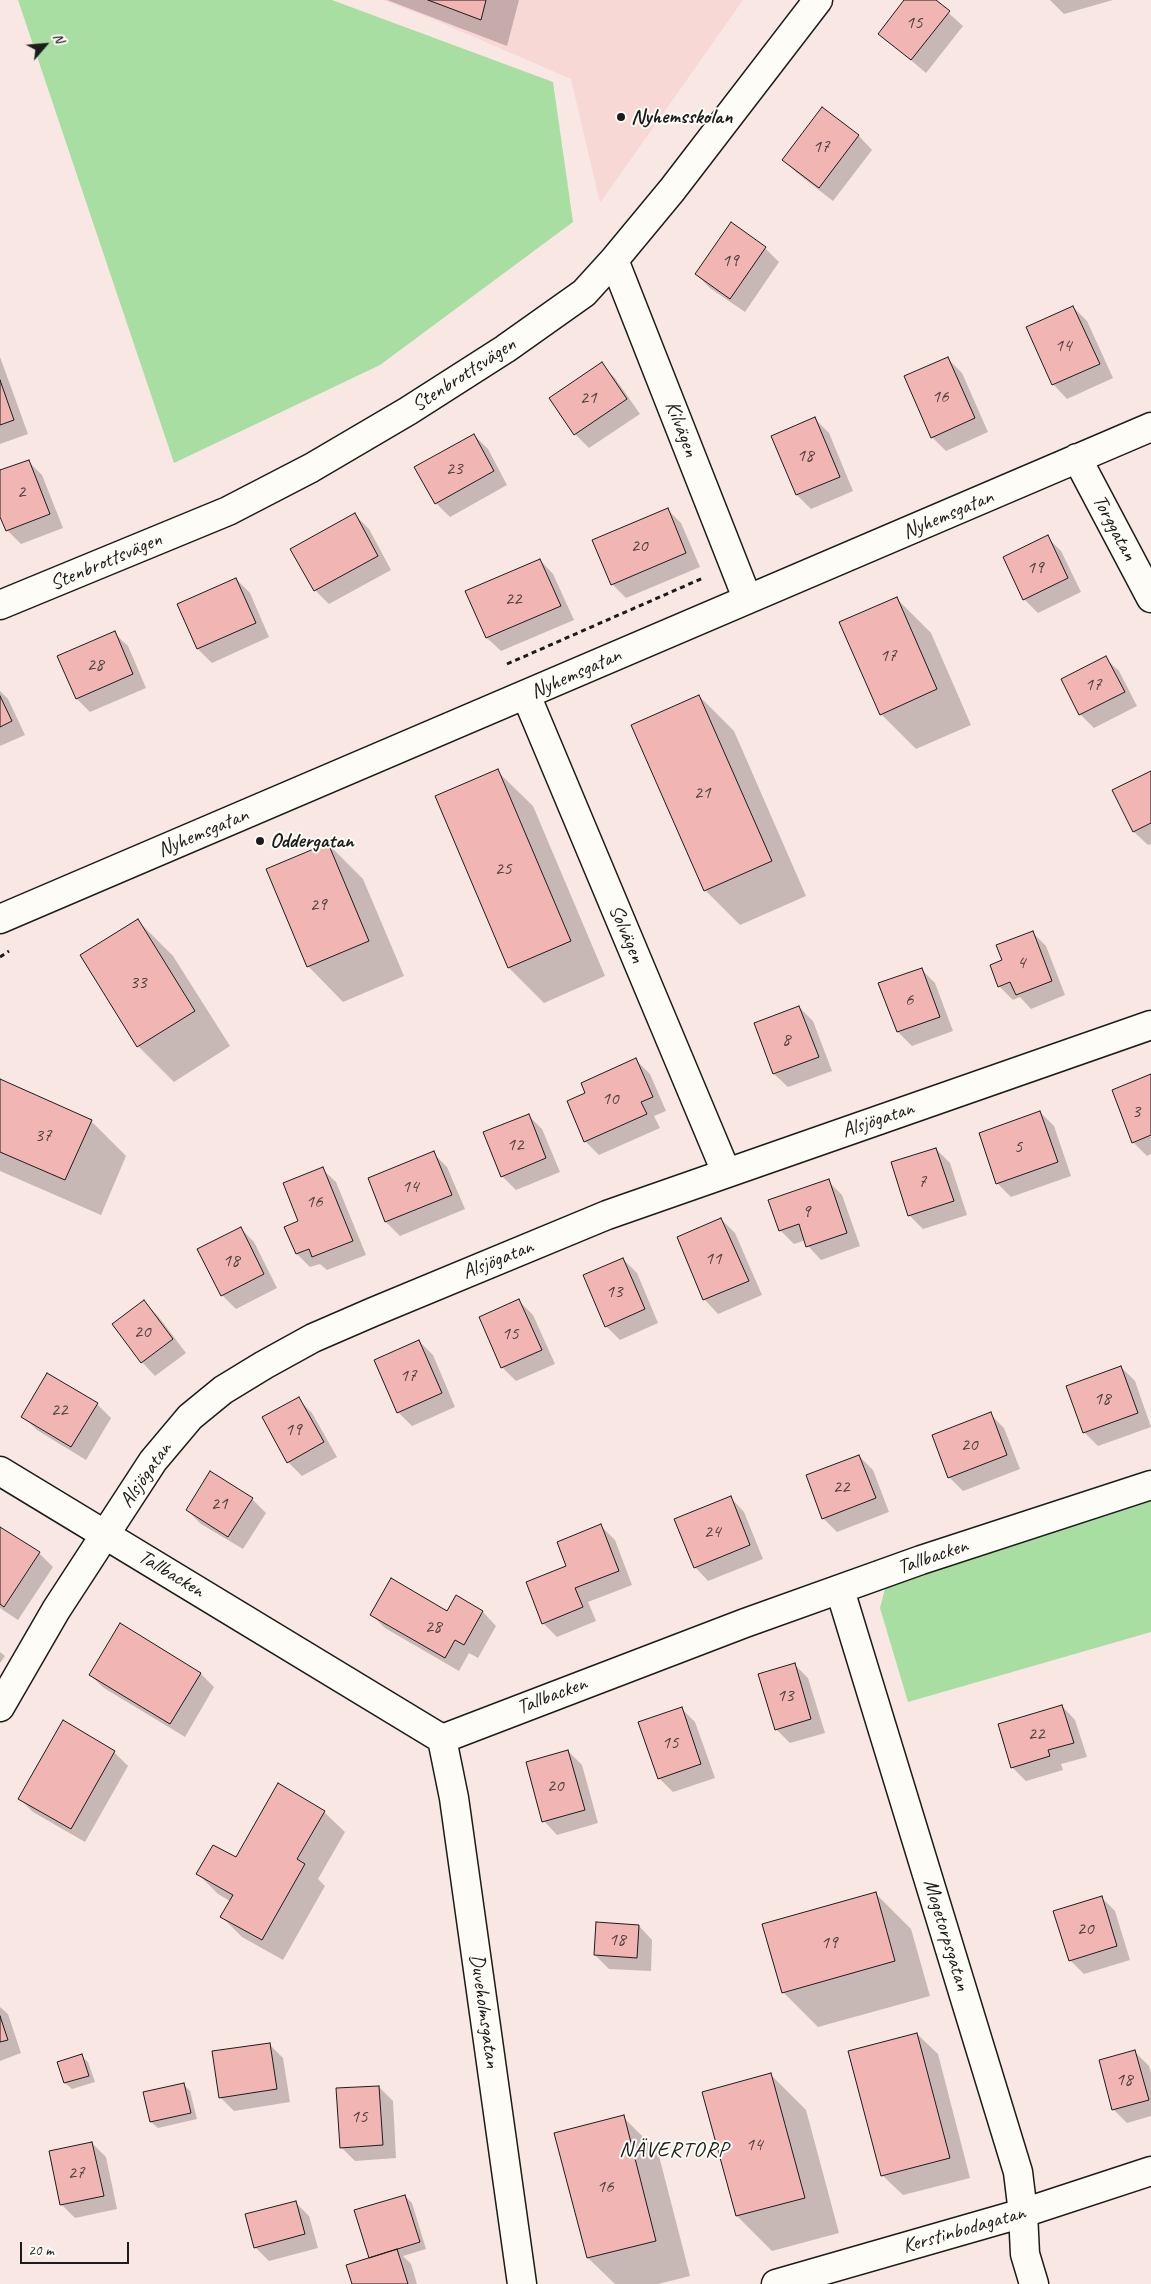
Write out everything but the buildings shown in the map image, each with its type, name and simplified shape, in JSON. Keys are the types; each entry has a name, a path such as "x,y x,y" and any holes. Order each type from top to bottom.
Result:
{"street":[{"name":"Stenbrottsvägen","path":"0,605 228,511 311,468 408,411 506,349 584,292 614,260 672,190 818,0"},
{"name":"Kilvägen","path":"614,260 747,598"},
{"name":"Nyhemsgatan","path":"0,919 526,696 747,598 823,569 1151,427"},
{"name":"Torggatan","path":"1077,458 1151,598"},
{"name":"Solvägen","path":"526,696 726,1172"},
{"name":"Alsjögatan","path":"0,1707 56,1610 154,1460 190,1417 223,1390 264,1365 313,1338 607,1215 1151,1025"},
{"name":"Tallbacken","path":"0,1471 442,1738 745,1623 921,1560 1151,1485"},
{"name":"Mogetorpsgatan","path":"840,1590 1018,2172 1025,2254 1034,2284"},
{"name":"Duveholmsgatan","path":"442,1738 455,1808 522,2284"},
{"name":"Kerstinbodagatan","path":"776,2284 1023,2213 1151,2171"}],"path":[{"path":"501,666 711,575"}],"shaded area":[{"name":"Nyhemsskolan","path":"383,0 743,0 600,203 571,79 430,18"}],"green space":[{"path":"18,0 332,0 553,82 573,222 380,365 174,463"},
{"path":"1151,1499 1151,1632 908,1702 880,1608 886,1585"}],"place":[{"name":"Nyhemsskolan","path":"621,117"},
{"name":"Oddergatan","path":"260,841"}],"district":[{"name":"NÄVERTORP","path":"674,2150"}]}
